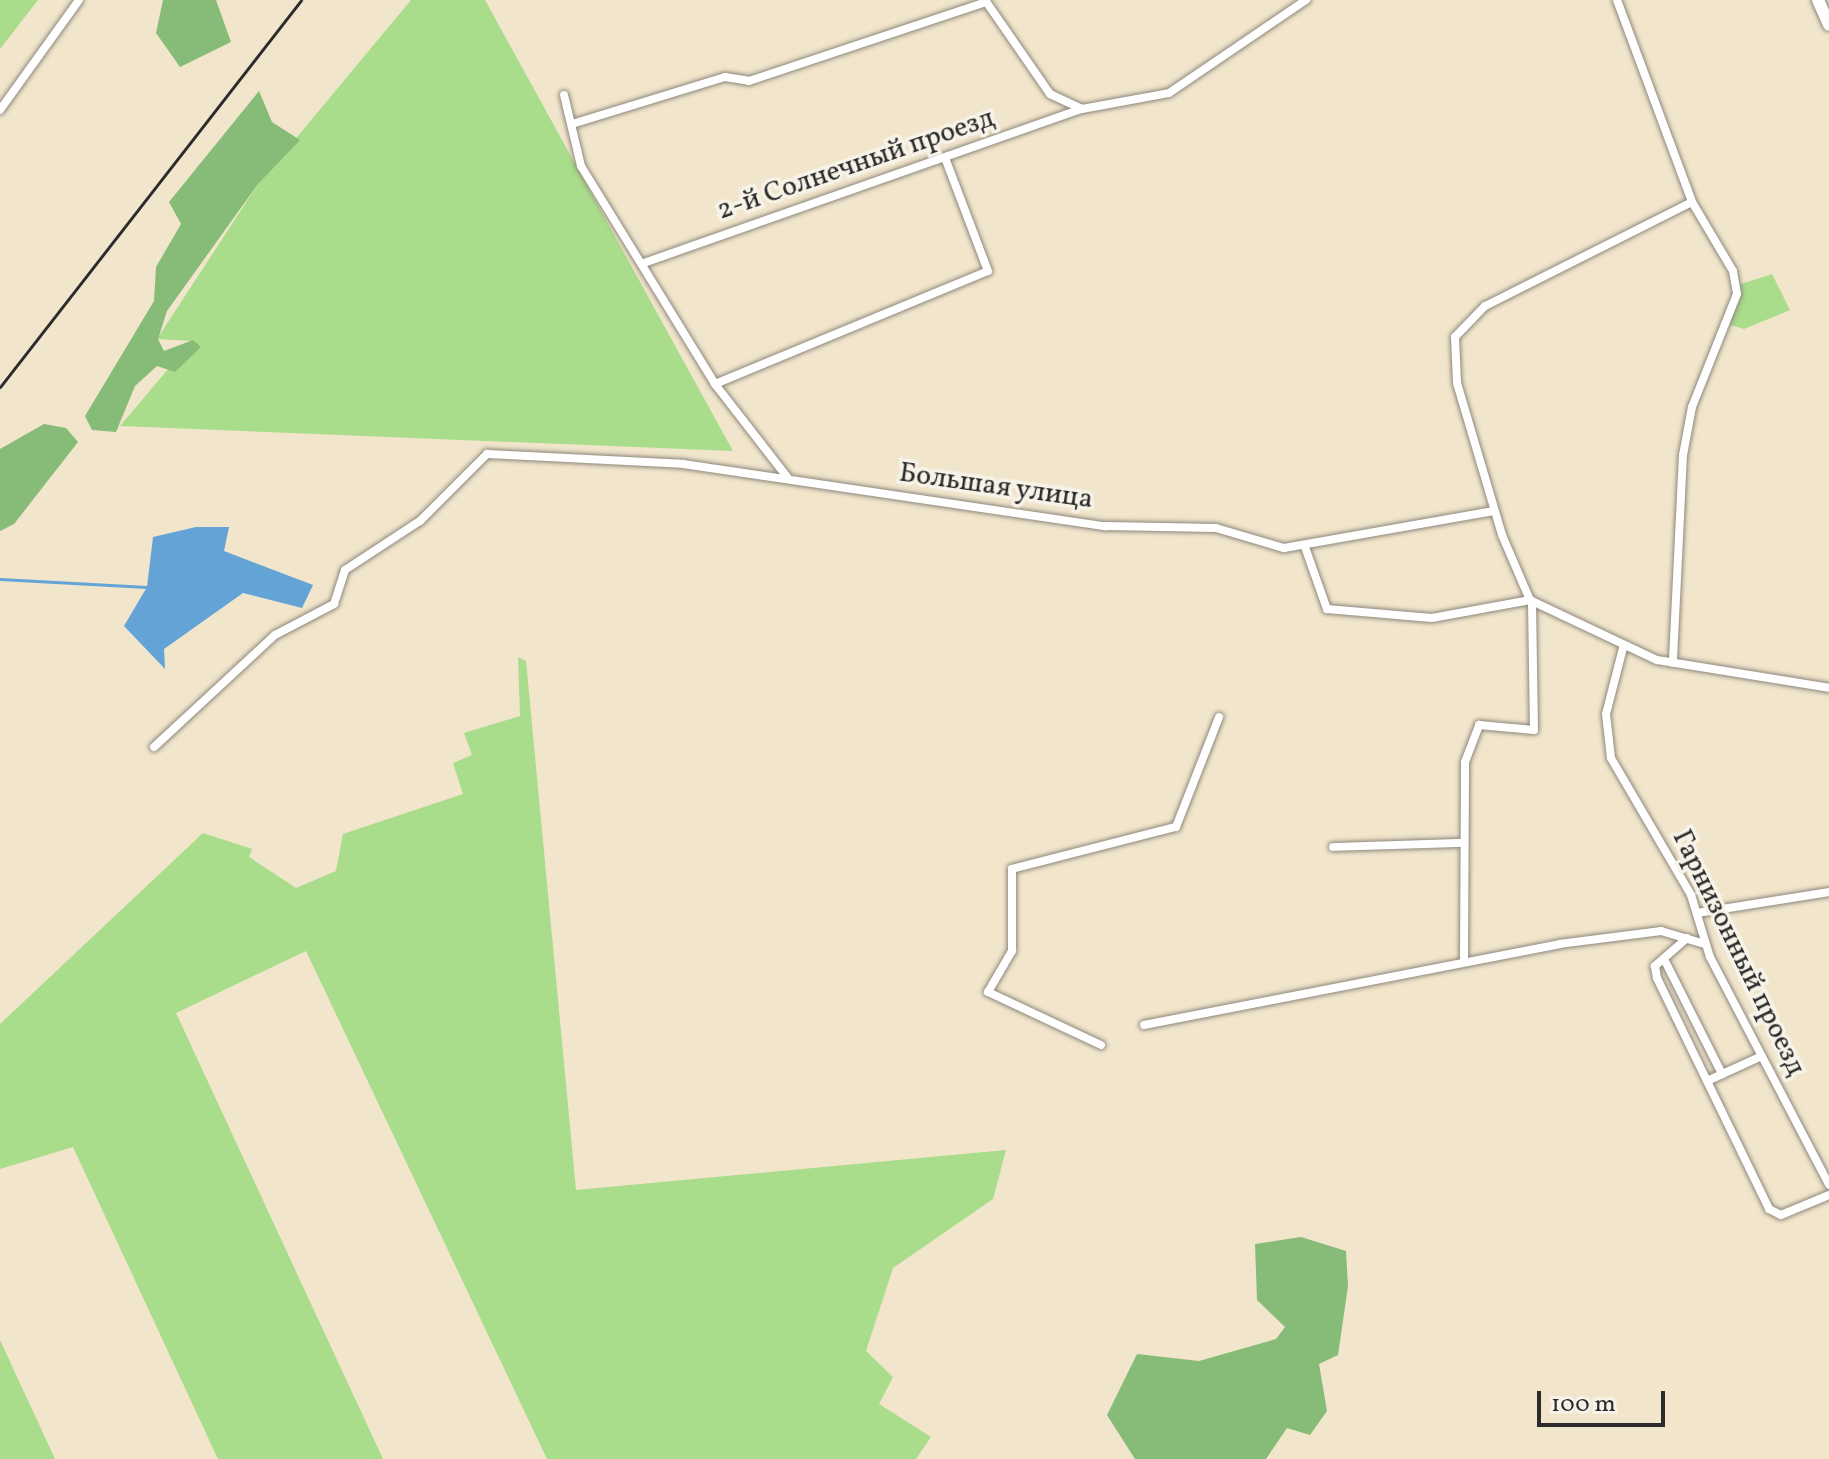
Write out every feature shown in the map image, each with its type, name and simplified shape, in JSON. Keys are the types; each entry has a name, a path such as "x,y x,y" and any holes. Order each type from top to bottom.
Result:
{"main road":[{"path":"1818,0 1829,25"}],"street":[{"path":"0,110 79,0"},
{"name":"2-й Солнечный проезд","path":"644,263 1082,109 1169,93 1306,0"},
{"path":"1617,0 1692,202 1733,271 1737,294 1692,407 1683,455 1673,663"},
{"path":"572,124 725,77 749,81 986,1 1050,94 1082,109"},
{"path":"564,95 581,166 644,263 715,384 788,478"},
{"path":"715,384 988,271 945,158"},
{"path":"1464,960 1461,843 1465,762 1479,725 1534,730 1531,600 1494,511 1452,360 1464,322 1692,202"},
{"name":"Большая улица","path":"154,747 275,635 334,604 345,570 420,521 487,454 683,464 1105,526 1216,528 1305,547 1494,511"},
{"path":"1305,547 1327,609 1432,618 1531,600 1623,648 1673,663 1829,688"},
{"name":"Гарнизонный проезд","path":"1623,648 1606,714 1611,758 1697,913 1705,944 1829,1185"},
{"path":"1101,1045 988,992 1012,951 1012,869 1176,827 1219,717"},
{"path":"1333,847 1461,843"},
{"path":"1697,913 1829,892"},
{"path":"1144,1025 1464,960 1661,931 1705,944"},
{"path":"1687,938 1665,961 1655,966 1657,978 1772,1213 1829,1195"},
{"path":"1665,961 1722,1074"},
{"path":"1707,1081 1762,1056"}],"green space":[{"path":"0,0 38,0 0,49"},
{"path":"163,0 216,0 231,42 180,67 156,33"},
{"path":"411,0 485,0 733,451 120,426 192,341 157,339 258,184"},
{"path":"259,91 272,122 300,140 258,184 167,311 158,339 164,351 193,340 201,347 175,372 157,366 135,386 116,432 92,430 85,416 154,301 156,267 181,224 169,202"},
{"path":"1772,274 1790,310 1744,329 1730,325 1741,284"},
{"path":"44,424 66,428 78,442 14,524 0,531 0,449"},
{"path":"518,657 526,661 576,1190 1006,1150 993,1199 893,1268 866,1351 893,1377 879,1404 931,1437 916,1459 547,1459 306,951 176,1013 383,1459 218,1459 73,1147 0,1169 0,1024 203,833 252,849 249,857 296,888 336,871 343,834 463,794 453,763 472,755 464,733 520,716"},
{"path":"1301,1237 1346,1251 1348,1286 1338,1355 1319,1364 1327,1411 1310,1435 1287,1428 1266,1459 1135,1459 1107,1415 1137,1354 1199,1361 1276,1339 1285,1327 1257,1300 1255,1244"},
{"path":"0,1340 55,1459 0,1459"}],"water":[{"path":"196,527 229,527 224,551 313,585 302,608 243,593 164,649 165,669 124,626 147,587 153,537"}],"waterway":[{"path":"0,579 147,587"}],"railway":[{"path":"0,387 301,0"}]}
